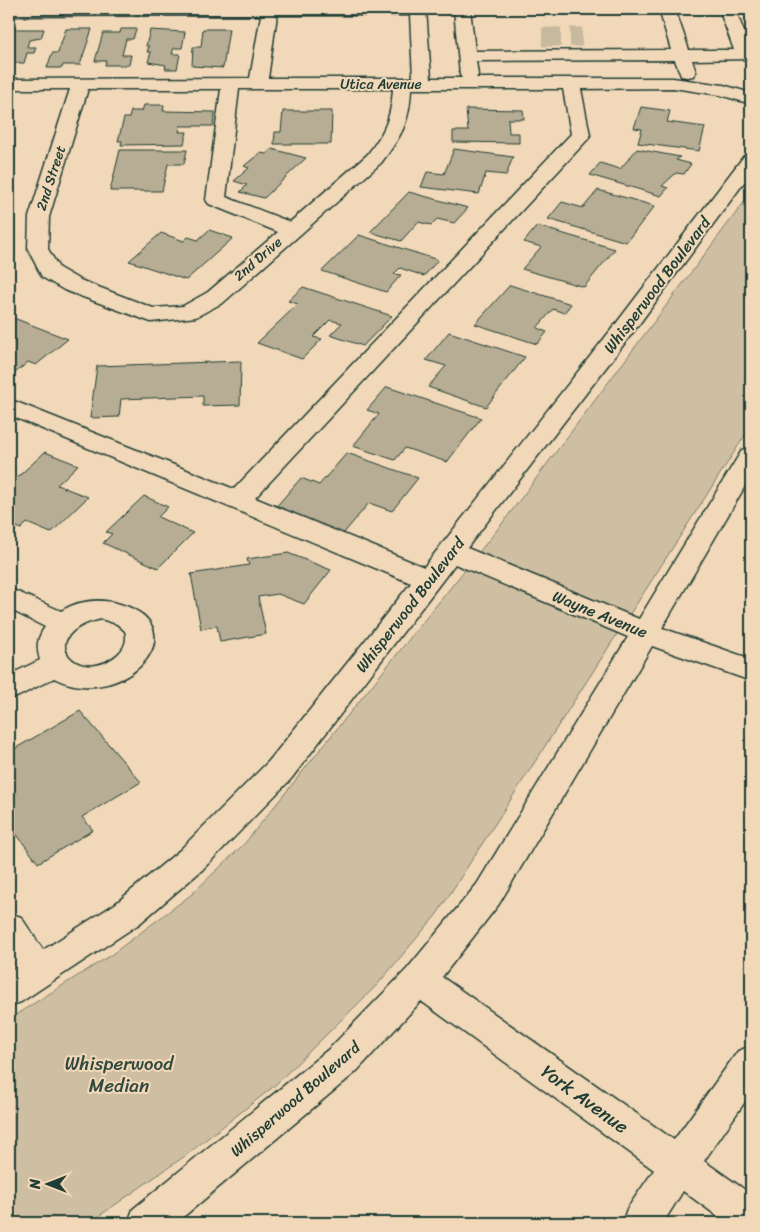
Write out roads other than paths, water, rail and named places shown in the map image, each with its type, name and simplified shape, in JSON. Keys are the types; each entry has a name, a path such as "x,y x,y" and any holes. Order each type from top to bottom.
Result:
{"street":[{"path":"258,84 270,9"},
{"path":"9,11 418,9"},
{"name":"2nd Drive","path":"50,272 72,285 152,315 188,312 216,297 374,159 395,132 412,84 418,9"},
{"path":"462,9 470,84"},
{"path":"667,9 690,84"},
{"path":"467,56 745,55 727,9"},
{"path":"508,56 531,37"},
{"path":"602,37 607,55"},
{"path":"238,501 581,135 571,83"},
{"name":"Utica Avenue","path":"9,84 690,84 722,90 751,99"},
{"name":"2nd Street","path":"50,272 38,249 39,217 81,84"},
{"path":"231,84 216,200 292,230"},
{"name":"Whisperwood Boulevard","path":"9,991 127,914 191,860 280,770 430,580 751,160"},
{"path":"9,406 430,580"},
{"name":"Whisperwood Boulevard","path":"146,1223 343,1060 419,980 488,894 646,632 746,475"},
{"name":"Wayne Avenue","path":"451,552 646,632 751,670"},
{"path":"9,598 62,623"},
{"path":"101,609 116,611 128,617 136,625 140,635 139,647 133,657 122,667 108,673 78,676 65,671 56,664 50,654 50,644 54,633 62,623 73,616 101,609"},
{"path":"9,688 56,664"},
{"path":"9,927 38,972"},
{"name":"York Avenue","path":"419,980 751,1217"},
{"path":"641,1223 678,1166 751,1063"}],"tunnel":[{"path":"542,37 582,37"}],"park label":[{"name":"Whisperwood Median","path":"119,1074"}]}
